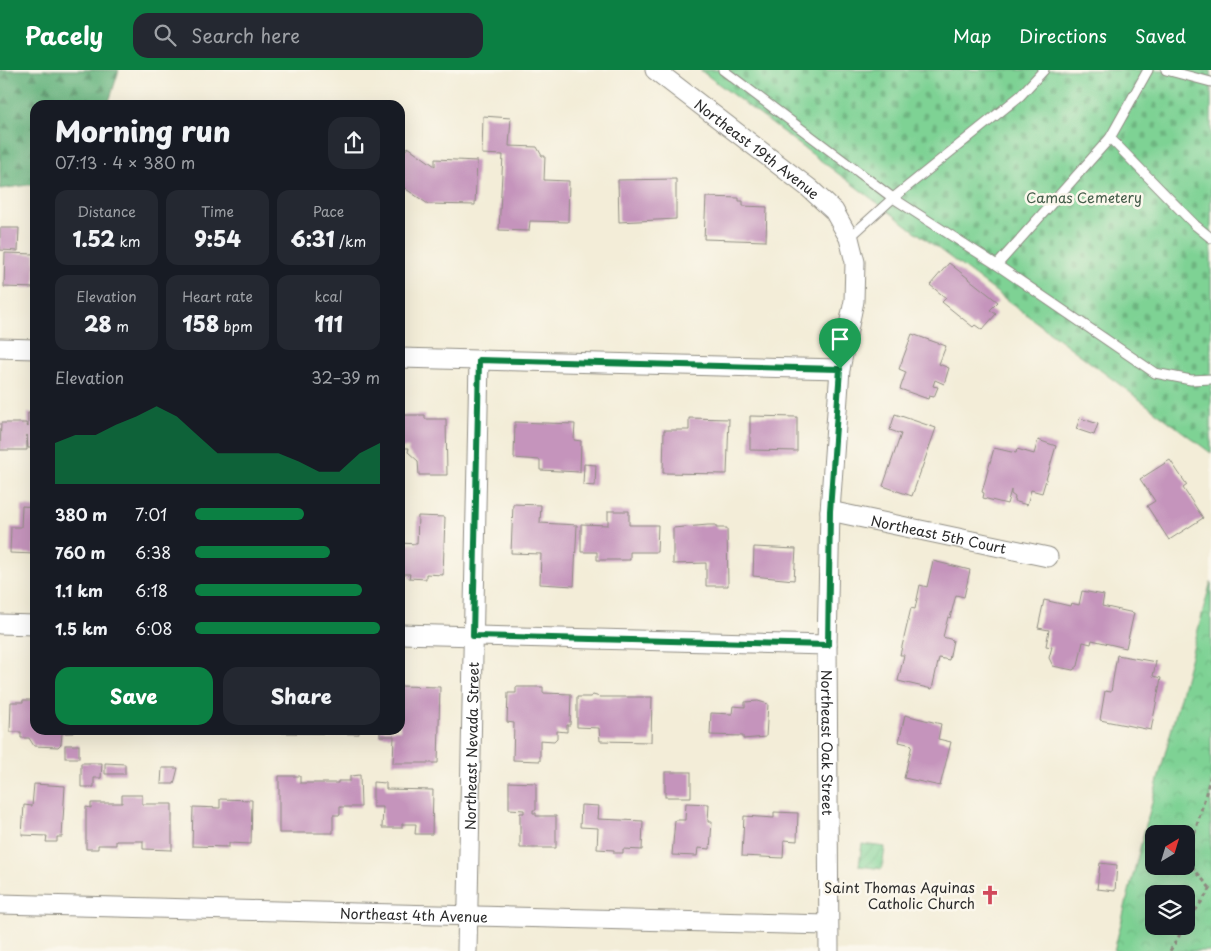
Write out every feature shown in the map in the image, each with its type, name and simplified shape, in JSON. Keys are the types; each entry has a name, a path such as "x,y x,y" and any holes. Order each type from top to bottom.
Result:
{"street":[{"name":"Northeast 19th Avenue","path":"655,70 809,188 834,211 849,238"},
{"name":"Northeast Oak Street","path":"829,951 828,645 830,511 840,369 854,301 855,262 849,238"},
{"path":"0,348 30,349"},
{"path":"405,358 840,369"},
{"name":"Northeast Nevada Street","path":"467,951 479,360"},
{"name":"Northeast 5th Court","path":"830,511 1048,557"},
{"path":"0,624 30,625"},
{"path":"405,634 828,645"},
{"name":"Northeast 4th Avenue","path":"0,904 828,924"}],"lane":[{"path":"723,70 893,198 997,265 1155,373 1190,380 1211,379"},
{"path":"849,238 893,198 1020,96 1044,70"},
{"path":"997,265 1110,138 1148,70"},
{"path":"1166,70 1211,82"},
{"path":"1110,138 1211,238"}],"path":[{"path":"1195,912 1211,888 1187,861 1211,775"},
{"path":"1170,951 1180,935"}],"green space":[{"path":"0,70 119,70 110,100 30,100 30,185 0,189"},
{"name":"Camas Cemetery","path":"700,70 1211,70 1211,453"},
{"path":"1211,581 1211,951 1114,951 1145,829 1145,875 1195,875 1195,825 1146,825"},
{"path":"862,844 885,847 882,869 859,866"}],"building":[{"path":"483,116 511,118 509,146 537,147 542,156 545,156 544,180 569,181 568,222 530,221 529,231 499,230 503,155 482,154"},
{"path":"408,147 435,166 435,159 477,161 475,205 428,204 405,188 405,151"},
{"path":"676,179 676,219 619,222 618,180"},
{"path":"706,197 739,198 739,201 743,201 743,206 767,207 766,241 704,239"},
{"path":"0,228 19,228 18,251 0,250"},
{"path":"5,253 30,254 30,288 4,287"},
{"path":"949,263 998,302 990,310 996,314 982,330 975,325 973,327 942,302 946,298 930,285"},
{"path":"912,334 946,346 939,364 949,368 944,384 935,380 933,386 938,387 934,397 929,396 928,399 900,389 906,372 899,369"},
{"path":"28,413 30,413 30,448 28,448 27,435 27,450 0,450 1,423 26,423 28,427"},
{"path":"895,414 936,428 912,496 883,486 901,434 890,430"},
{"path":"405,415 425,415 425,419 446,419 447,475 419,475 418,461 408,452 409,448 405,448"},
{"path":"750,416 797,417 797,451 750,450"},
{"path":"689,418 729,419 727,474 663,473 664,430 689,430"},
{"path":"1080,418 1098,424 1094,435 1076,429"},
{"path":"515,422 575,424 574,440 581,441 580,472 540,470 540,460 514,458"},
{"path":"1038,440 1056,446 1042,493 1031,490 1027,505 1014,501 1015,497 1011,494 1011,490 1007,504 983,498 984,493 982,492 994,448 1016,453 1017,449 1034,454"},
{"path":"1170,460 1187,485 1183,488 1203,518 1169,540 1147,506 1155,501 1140,479"},
{"path":"584,464 596,465 595,486 583,485"},
{"path":"513,504 541,505 540,523 577,525 574,586 540,584 541,554 511,553"},
{"path":"22,506 30,507 30,554 10,553 11,527 21,527"},
{"path":"608,511 629,511 629,525 658,525 657,552 630,552 630,560 597,560 597,552 581,552 581,524 608,525"},
{"path":"418,516 445,517 443,575 426,574 426,579 409,578 410,574 405,574 405,543 417,544"},
{"path":"716,525 716,528 727,528 728,586 706,586 706,563 673,564 673,528"},
{"path":"754,547 796,549 794,580 753,576"},
{"path":"933,561 970,570 964,597 956,595 943,637 953,640 949,660 939,658 932,689 898,681 904,655 900,655 911,608 915,609 920,585 927,587"},
{"path":"1082,591 1104,595 1102,606 1134,613 1126,648 1092,640 1091,644 1083,642 1078,666 1073,670 1053,666 1049,658 1052,647 1046,646 1049,630 1038,628 1044,600 1070,606 1071,603 1079,605"},
{"path":"1117,655 1156,662 1153,676 1161,678 1151,730 1100,720 1105,691 1111,692"},
{"path":"405,686 440,687 438,763 393,763 394,736 380,736 405,735"},
{"path":"516,687 543,687 543,693 571,694 570,725 567,725 567,732 557,731 557,738 554,741 540,740 540,761 513,760 514,723 507,722 508,693 516,693"},
{"path":"593,695 600,697 652,697 651,742 600,741 599,728 577,727 577,697 590,697"},
{"path":"23,700 30,700 30,735 62,735 61,744 58,747 34,746 29,738 21,738 21,732 10,732 11,702 23,702"},
{"path":"758,701 768,704 766,737 743,739 743,736 710,735 711,713 732,714 733,706 745,707 745,702"},
{"path":"905,715 941,724 938,739 951,742 940,786 904,778 912,745 899,742"},
{"path":"65,745 79,745 79,758 65,758"},
{"path":"81,763 102,763 101,778 94,778 94,787 81,787"},
{"path":"105,763 125,764 125,774 105,774"},
{"path":"162,768 178,768 174,784 161,784"},
{"path":"665,772 691,772 691,797 665,797"},
{"path":"360,775 361,807 340,807 340,815 333,815 333,833 279,833 279,776 300,776 300,783 338,783 338,781 350,781 350,776"},
{"path":"373,782 386,783 386,789 433,790 432,834 415,834 416,824 402,824 402,828 382,828 383,807 373,807"},
{"path":"509,782 536,783 536,810 533,810 533,813 536,813 536,816 556,816 556,848 520,848 520,813 524,813 524,810 509,809"},
{"path":"34,784 65,786 62,837 57,837 57,842 46,842 47,836 22,835 24,805 32,806"},
{"path":"122,795 142,795 142,804 172,804 172,850 143,849 143,841 116,841 116,845 98,845 98,849 86,849 86,807 91,808 91,803 122,803"},
{"path":"220,799 252,800 251,844 229,843 229,847 192,846 193,807 220,808"},
{"path":"686,803 709,804 708,822 712,822 710,849 698,848 697,856 672,855 675,820 685,820"},
{"path":"581,805 599,806 598,819 643,821 642,850 623,849 623,853 614,853 614,850 597,849 598,828 580,827"},
{"path":"774,812 798,813 797,841 784,840 783,858 742,856 744,816 774,818"},
{"path":"1100,863 1117,865 1115,891 1097,889"}],"place":[{"name":"Saint Thomas Aquinas Catholic Church","path":"990,895"}],"route":[{"path":"479,360 840,369 830,511 828,645 473,636 479,360"}]}
